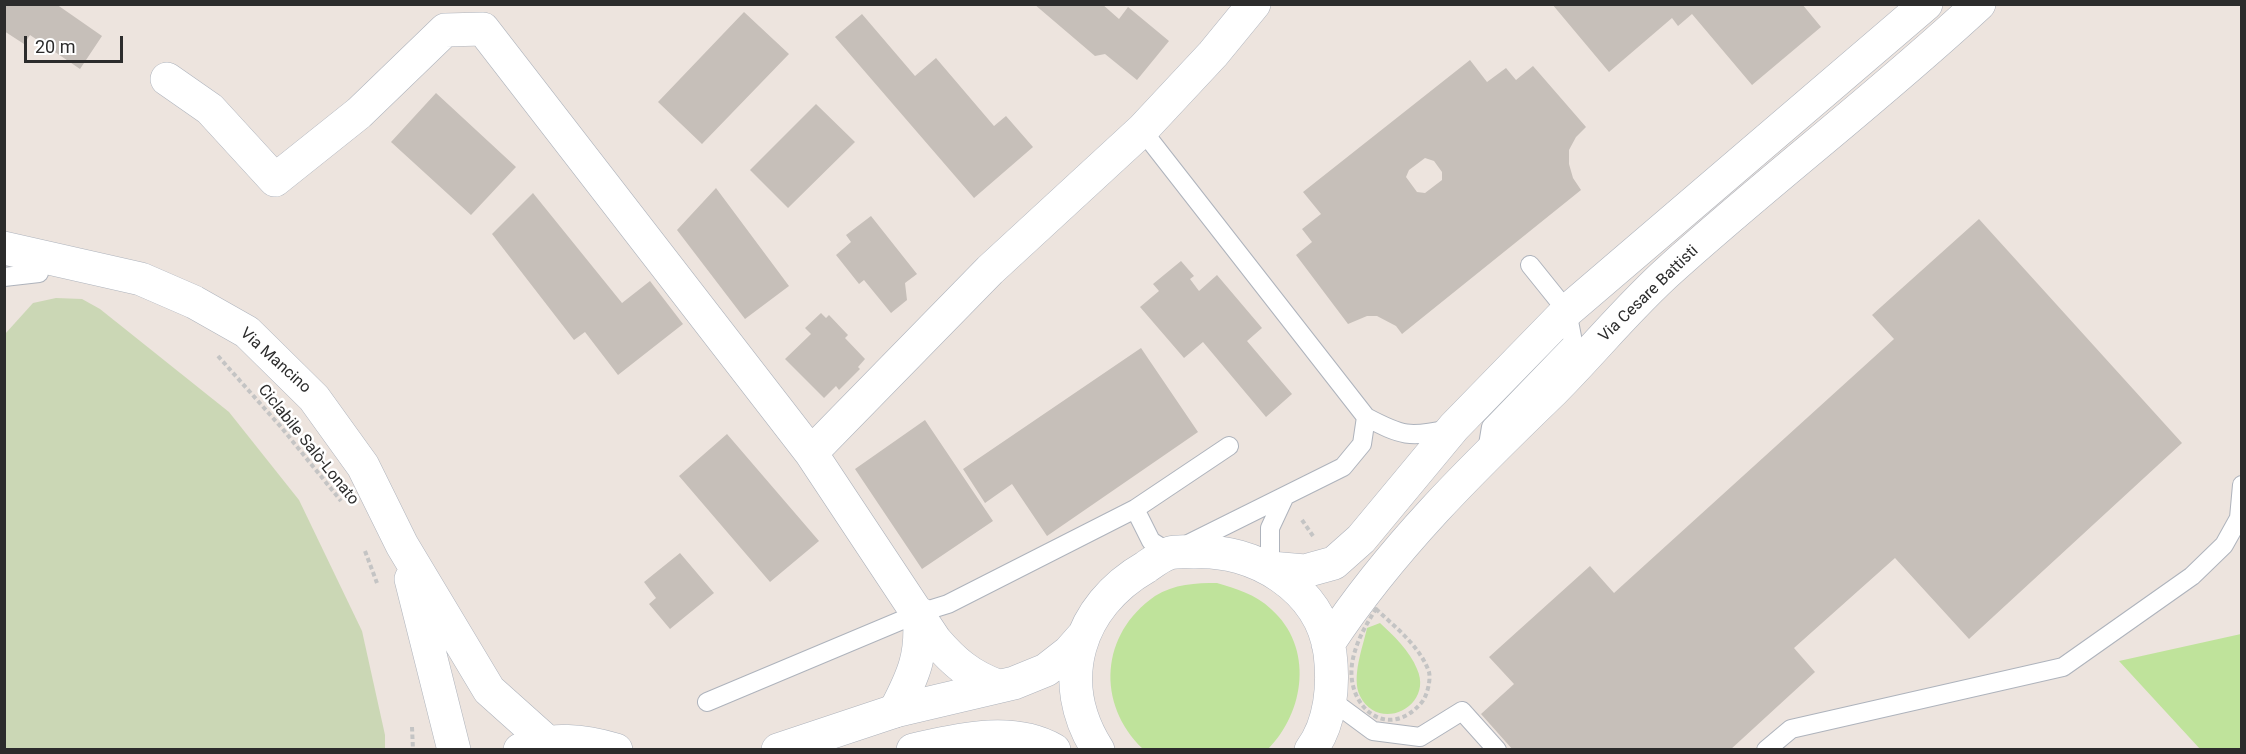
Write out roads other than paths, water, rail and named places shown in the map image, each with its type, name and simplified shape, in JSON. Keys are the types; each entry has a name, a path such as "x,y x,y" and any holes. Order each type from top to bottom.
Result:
{"street":[{"path":"811,453 990,270 1142,130 1213,54 1254,4"},
{"path":"778,750 895,711 998,686 1046,670 1069,652 1084,635 1100,605 1123,580 1170,553 1208,551 1229,554 1270,568 1305,572 1334,563 1361,539 1454,428 1567,311 1926,4"},
{"name":"Via Cesare Battisti","path":"1328,644 1361,594 1443,500 1585,359 1622,316 1671,268 1859,111 1979,4"},
{"path":"166,79 210,109 275,180 359,113 445,30 483,29 811,453 935,640 956,664 977,679 998,686"},
{"name":"Via Mancino","path":"4,248 141,279 194,302 247,332 314,398 363,466 402,545"},
{"path":"402,545 489,690 533,746 585,740 616,750"},
{"path":"402,545 454,750"},
{"path":"1270,568 1295,588 1315,614 1328,644 1333,680 1331,700 1311,750"},
{"path":"895,711 915,674 922,640 919,613"},
{"path":"1084,635 1076,681 1078,704 1087,733 1098,750"},
{"path":"913,750 987,737 1035,739 1054,750"}],"lane":[{"path":"1142,130 1366,417 1394,432 1418,436 1454,428"},
{"path":"1487,454 1491,427 1573,342 1567,311 1530,265"},
{"path":"4,278 39,273"},
{"path":"1135,509 1151,541 1170,553 1343,467 1362,444 1366,417"},
{"path":"706,702 919,613 948,604 1135,509 1229,446"},
{"path":"1766,750 1791,729 2063,667 2192,576 2224,545 2240,518 2241,485"},
{"path":"1270,568 1270,528 1284,498"},
{"path":"1331,700 1372,731 1420,737 1462,711 1497,750"}]}
